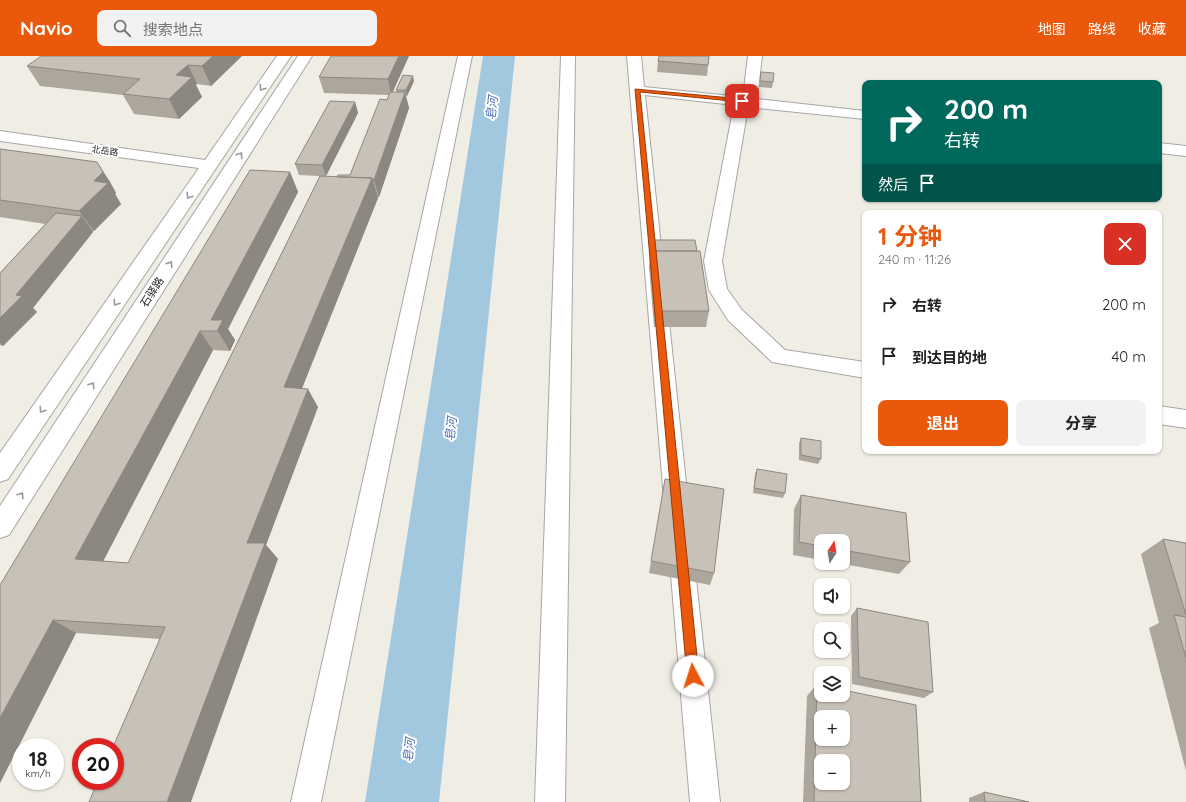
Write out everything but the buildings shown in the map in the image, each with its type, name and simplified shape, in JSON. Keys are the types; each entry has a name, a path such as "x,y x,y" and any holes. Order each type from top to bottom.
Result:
{"street":[{"path":"0,472 284,56"},
{"name":"石驿路","path":"0,527 305,56"},
{"path":"306,802 465,56"},
{"path":"550,802 568,56"},
{"path":"634,56 705,802"},
{"path":"755,56 713,261 718,290 735,315 779,357 862,370"},
{"path":"637,90 862,115"},
{"name":"北岳路","path":"0,136 210,165"},
{"path":"1162,148 1186,151"},
{"path":"1162,415 1186,419"}],"waterway":[{"name":"皂河","path":"402,802 499,56"}],"route":[{"path":"693,676 637,90 742,101"}]}
